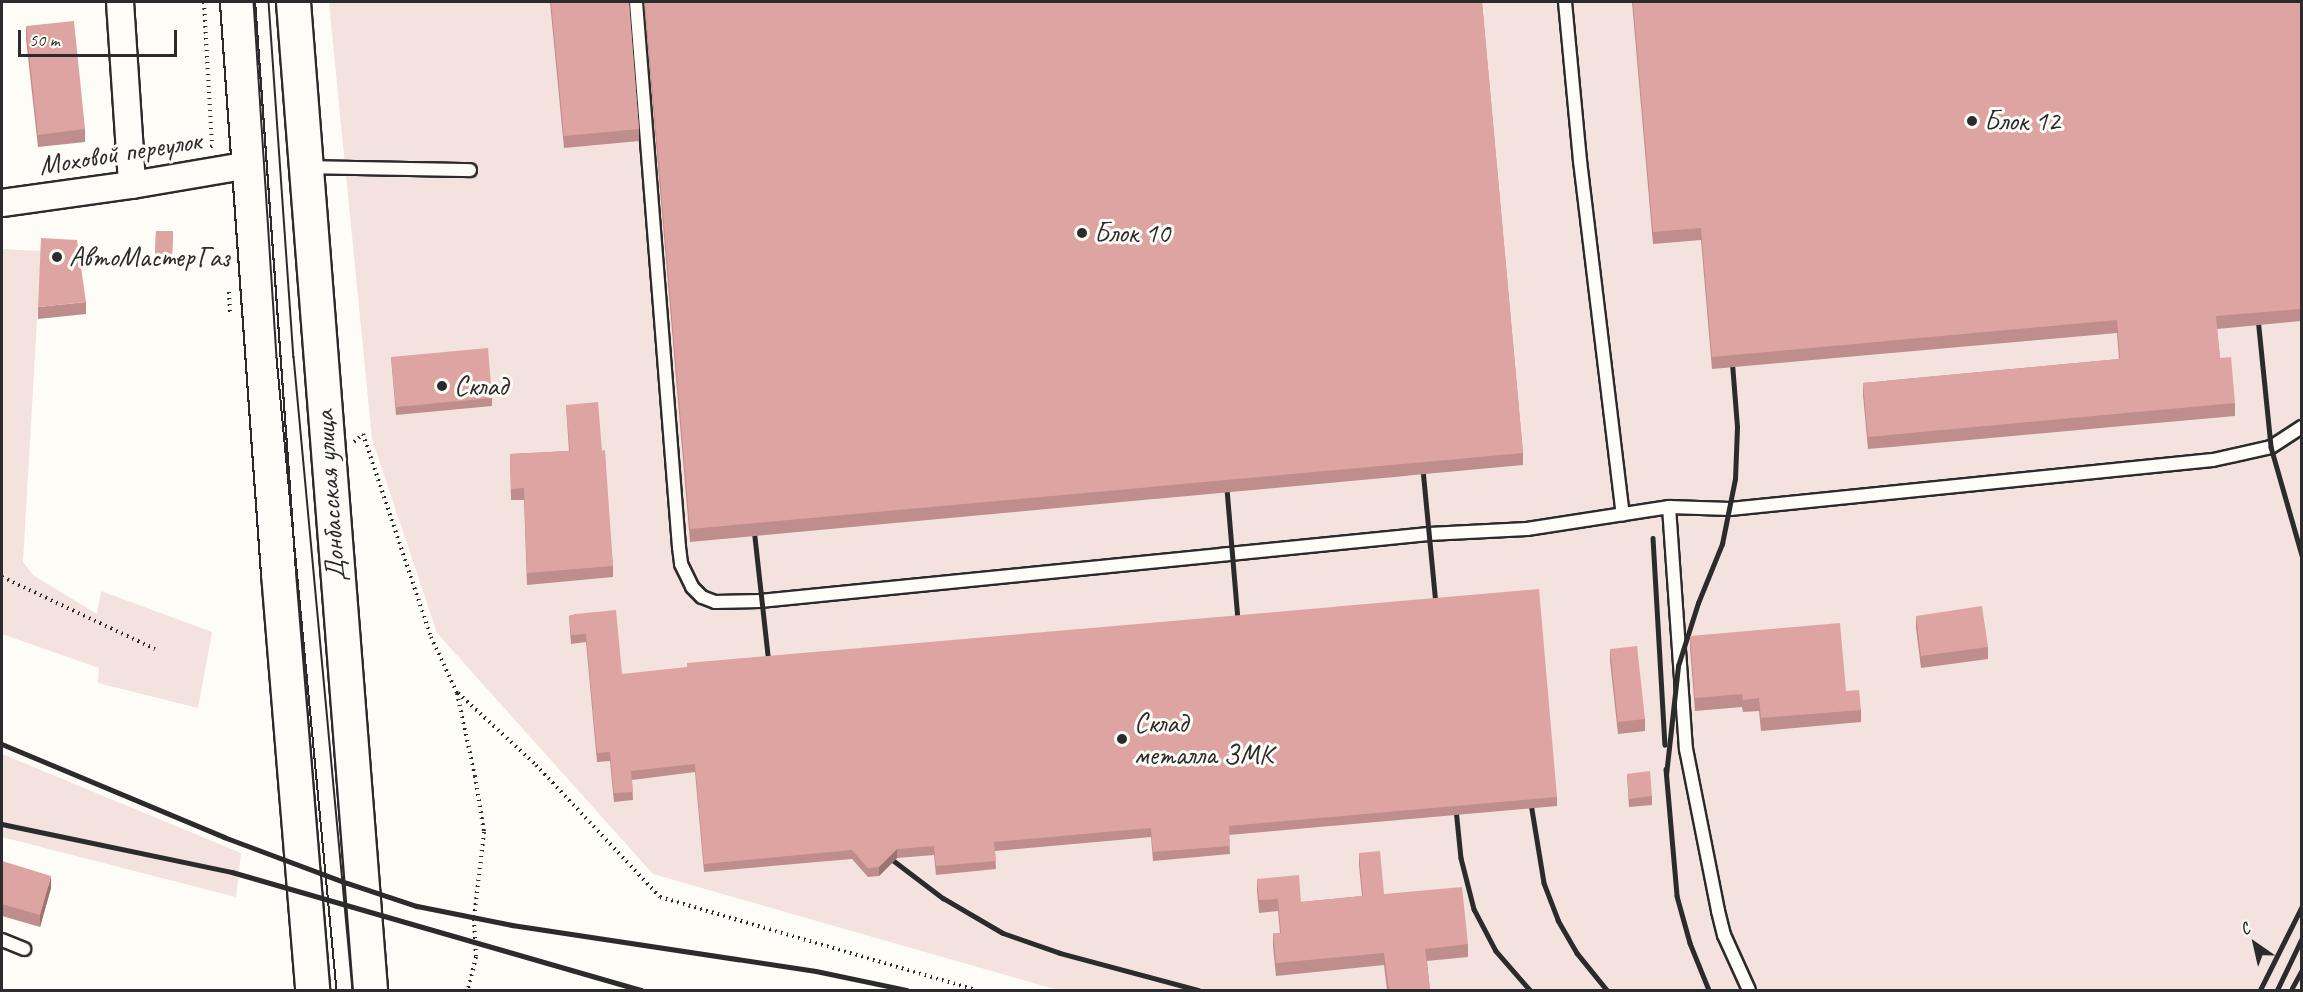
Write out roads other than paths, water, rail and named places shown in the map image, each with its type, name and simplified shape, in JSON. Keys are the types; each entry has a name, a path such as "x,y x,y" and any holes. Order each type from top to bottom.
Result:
{"main road":[{"name":"Донбасская улица","path":"237,2 312,990"},
{"name":"Донбасская улица","path":"293,2 370,990"}],"street":[{"path":"120,2 132,185"},
{"name":"Моховой переулок","path":"2,203 132,185 249,165"}],"lane":[{"path":"636,2 679,547 685,575 702,597 715,602 760,601 1417,536 1527,529 1669,507 1730,509 2213,460 2271,447 2301,427"},
{"path":"1565,2 1580,161 1623,514"},
{"path":"307,167 470,170"},
{"path":"1669,507 1678,666 1688,760 1720,919 1735,962 1749,990"},
{"path":"2,940 24,949"}],"tram line":[{"path":"254,2 277,358 337,990"},
{"path":"269,2 294,357 353,990"}],"railway":[{"path":"2257,308 2271,447 2302,555"},
{"path":"1666,775 1678,666 1698,603 1722,544 1735,479 1737,427 1731,350"},
{"path":"1422,459 1437,614"},
{"path":"1226,477 1239,632"},
{"path":"753,519 770,673"},
{"path":"1653,538 1665,745"},
{"path":"2,744 224,837 347,883 417,906 512,925 816,971 907,990"},
{"path":"1666,769 1677,896 1690,943 1709,990"},
{"path":"1529,791 1544,883 1558,920 1577,953 1607,990"},
{"path":"1455,799 1461,858 1474,909 1496,951 1530,990"},
{"path":"2,824 232,872 641,990"},
{"path":"881,851 943,898 1003,933 1060,953 1198,990"},
{"path":"2260,990 2302,906"},
{"path":"2277,990 2302,938"},
{"path":"2292,988 2302,970"}],"place":[{"name":"Блок 12","path":"1972,121"},
{"name":"Блок 10","path":"1082,233"},
{"name":"АвтоМастерГаз","path":"57,257"},
{"name":"Склад","path":"442,386"},
{"name":"Склад металла ЗМК","path":"1122,739"}]}
